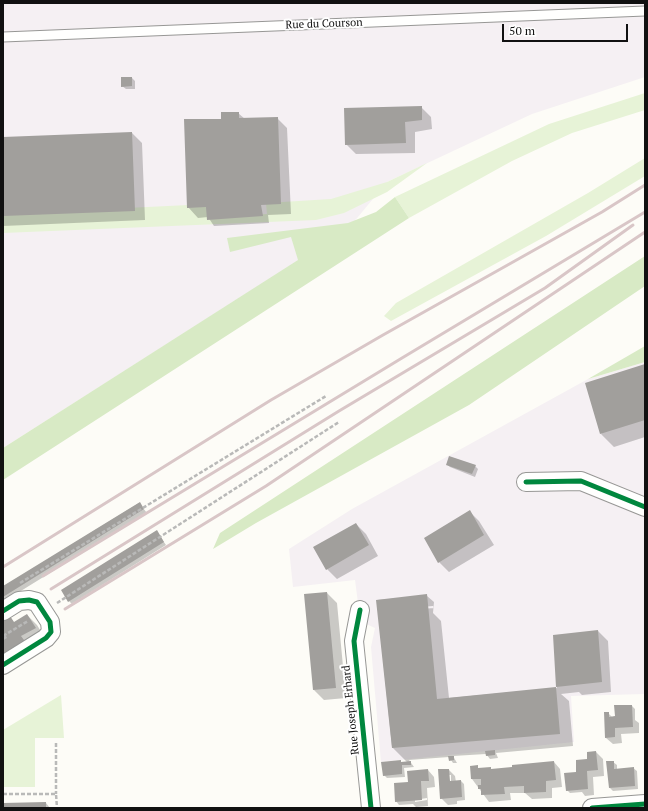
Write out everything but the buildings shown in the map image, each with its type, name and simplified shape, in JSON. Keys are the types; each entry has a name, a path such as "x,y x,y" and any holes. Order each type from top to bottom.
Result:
{"street":[{"path":"526,482 581,481 645,507"},
{"path":"3,611 19,601 29,600 37,602 50,622 52,632 46,638 3,665"},
{"name":"Rue Joseph Erhard","path":"360,610 354,641 371,808"},
{"path":"592,808 645,804"}],"lane":[{"name":"Rue du Courson","path":"3,37 645,11"}],"path":[{"path":"16,585 326,396"},
{"path":"54,605 339,422"},
{"path":"3,636 34,617"},
{"path":"3,639 8,636"},
{"path":"56,743 57,808"},
{"path":"3,794 56,794"}],"shaded area":[{"path":"3,3 645,3 645,77 532,114 387,182 348,229 3,448"},
{"path":"645,362 645,694 571,696 574,742 381,762 371,647 375,628 351,617 358,603 355,580 293,587 289,549 352,509 588,379"}],"green space":[{"path":"645,93 645,110 572,133 512,161 409,218 395,197 549,124"},
{"path":"645,158 645,176 546,236 391,321 384,316 396,303 588,193"},
{"path":"427,163 387,192 344,213 316,220 3,233 3,214 209,204 209,217 267,214 266,203 331,199 387,182"},
{"path":"395,197 409,218 3,480 3,448 298,260 291,237 230,252 227,238 348,223 376,212"},
{"path":"645,256 645,286 469,405 256,523 213,549 220,533"},
{"path":"645,346 645,362 588,379"},
{"path":"61,695 64,738 35,738 35,787 4,787 3,730"}],"railway":[{"path":"3,567 271,400 383,335 602,212 645,185"},
{"path":"43,576 645,212"},
{"path":"51,589 339,411 545,288 633,225"},
{"path":"65,609 266,486 645,232"}],"cycle path":[{"path":"526,482 581,481 645,507"},
{"path":"3,611 19,601 29,600 37,602 50,622 51,632 46,638 3,665"},
{"path":"360,610 354,641 371,808"},
{"path":"592,808 645,804"}]}
